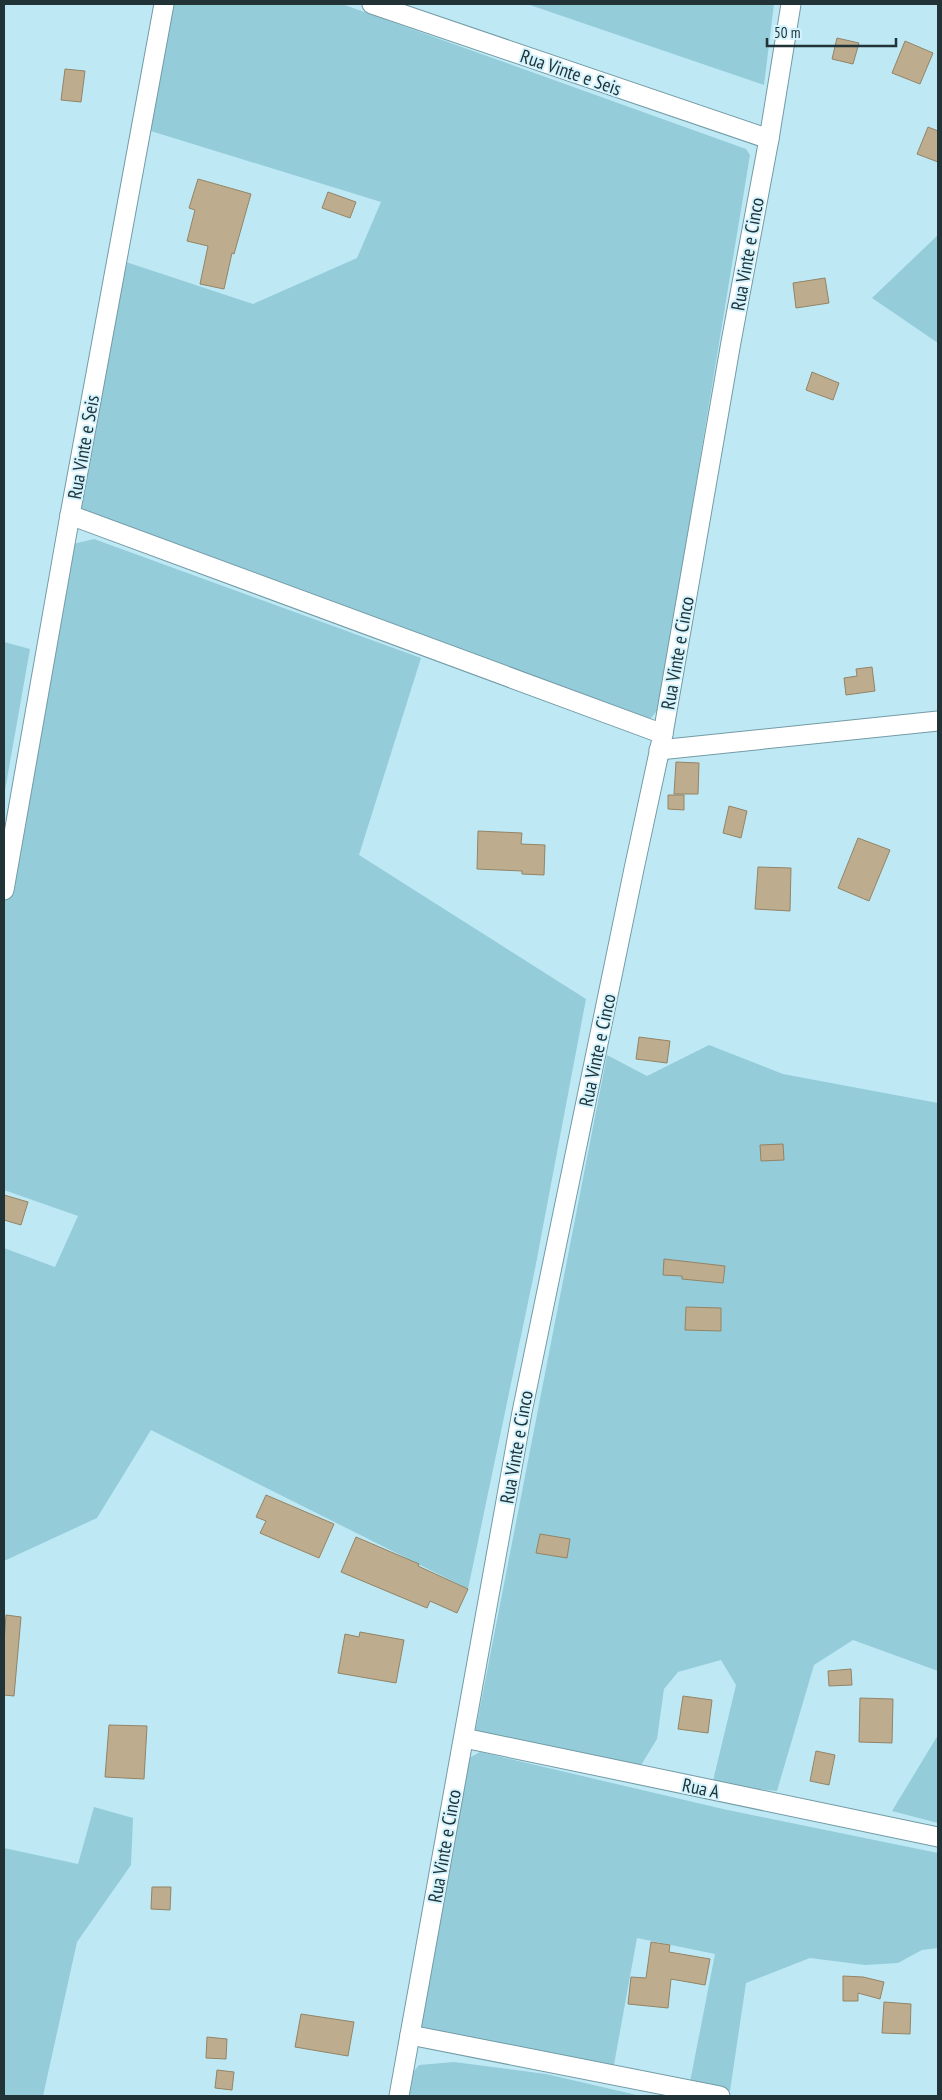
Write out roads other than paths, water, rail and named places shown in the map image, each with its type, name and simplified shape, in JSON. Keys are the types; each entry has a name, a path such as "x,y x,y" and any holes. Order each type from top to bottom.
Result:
{"street":[{"name":"Rua Vinte e Seis","path":"4,890 70,515 164,4"},
{"name":"Rua Vinte e Seis","path":"372,4 769,139"},
{"name":"Rua Vinte e Cinco","path":"399,2096 522,1412 661,742 734,324 769,139 791,4"},
{"path":"70,515 661,742 938,721"},
{"name":"Rua A","path":"464,1738 938,1837"},
{"path":"410,2035 720,2096"}]}
